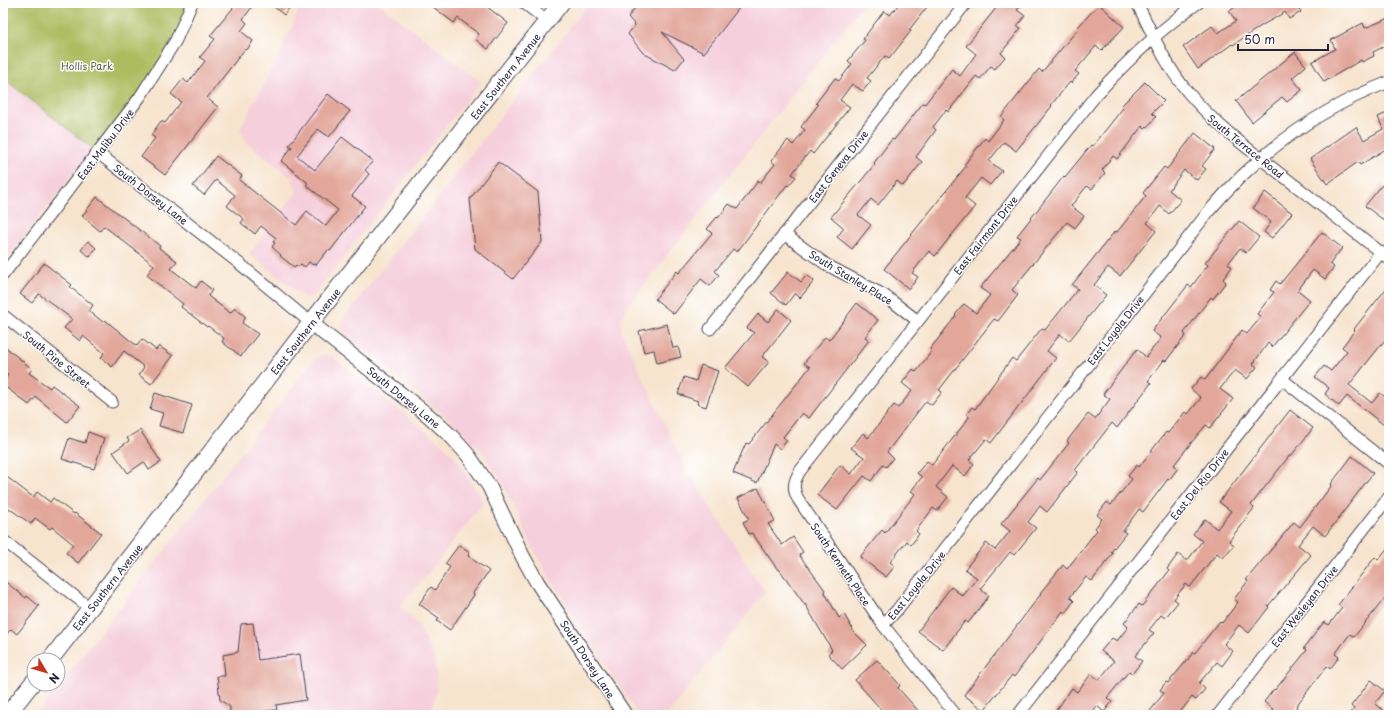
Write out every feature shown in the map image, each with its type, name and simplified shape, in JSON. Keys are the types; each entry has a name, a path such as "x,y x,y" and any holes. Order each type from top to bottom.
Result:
{"main road":[{"name":"East Southern Avenue","path":"56,652 561,3"},
{"path":"7,715 26,691"}],"street":[{"name":"East Malibu Drive","path":"3,275 140,97 176,40 192,3"},
{"path":"524,3 547,21"},
{"name":"East Geneva Drive","path":"710,329 966,3"},
{"name":"South Terrace Road","path":"1137,3 1154,37 1185,89 1221,128 1385,255"},
{"name":"East Fairmont Drive","path":"793,485 800,471 1096,95 1114,75 1154,37 1198,3"},
{"name":"East Loyola Drive","path":"882,625 901,604 1209,211 1232,184 1291,134 1321,114 1354,96 1389,82"},
{"name":"South Dorsey Lane","path":"98,153 234,259 311,323 429,416 452,437 473,461 489,486 537,582 625,715"},
{"name":"South Stanley Place","path":"784,234 827,265 884,295 918,321"},
{"name":"East Del Rio Drive","path":"1018,715 1282,379 1385,255"},
{"name":"South Pine Street","path":"3,315 112,402"},
{"path":"1282,379 1389,464"},
{"name":"South Kenneth Place","path":"793,485 794,492 798,499 882,625 956,715"},
{"name":"East Wesleyan Drive","path":"1218,715 1389,497"},
{"path":"3,540 90,609"}],"shaded area":[{"path":"302,3 378,3 481,82 315,294 305,298 249,254 297,192 292,178 246,142 240,129 284,45"},
{"path":"589,3 864,3 627,307 621,319 622,333 686,469 765,592 667,715 638,715 552,582 535,552 499,477 483,454 465,433 345,334 342,327 344,318"},
{"path":"3,79 92,149 3,263"},
{"path":"322,355 331,356 440,442 454,456 484,502 426,576 400,606 418,625 434,658 437,679 436,695 429,715 36,715 54,692 66,692 66,677 314,360"}],"green space":[{"name":"Hollis Park","path":"3,3 192,3 176,40 98,153 3,78"}],"building":[{"path":"237,3 255,3 243,19 247,23 241,31 253,41 247,50 245,49 207,98 218,107 165,175 141,157 155,138 151,135 161,121 165,123 181,102 171,94 183,79 188,83 205,61 200,57 215,39 210,36"},
{"path":"269,3 293,3 284,15"},
{"path":"428,3 482,3 508,23 488,49 475,39 479,34 458,18 454,23"},
{"path":"639,3 743,3 704,53 662,32 684,59 675,70 643,53 628,34 635,25 628,17"},
{"path":"900,3 923,3 927,7 909,30 911,31 889,59 885,56 867,78 871,81 863,91 852,84 840,100 850,107 813,154 810,151 792,174 796,177 788,186 787,185 737,252 733,249 715,271 719,275 710,286 701,279 674,314 655,299 677,271 679,273 712,233 707,229 717,217 718,218 729,204 737,209 758,181 760,183 775,164 771,161 788,140 793,145 805,130 801,127 818,105 816,103 835,78 839,81 852,64 848,61 865,40 863,39 884,11 890,15"},
{"path":"1000,3 1024,3 1017,10 1025,16 1017,26 1021,28 1001,53 1005,57 995,69 991,66 980,79 976,76 948,112 946,110 933,127 936,130 916,157 922,162 903,186 897,181 878,205 871,199 858,215 871,225 852,249 837,237 844,228 831,217 875,164 874,163 892,139 894,140 923,103 925,104 952,69 960,76 976,54 966,46"},
{"path":"1242,3 1300,3 1297,5 1301,12 1289,19 1285,12 1233,45 1232,44 1198,69 1183,47 1212,26 1218,33 1236,21 1229,11"},
{"path":"1099,4 1124,27 1101,51 1096,46 1075,71 1079,74 1071,83 1070,82 1051,105 1052,106 1016,151 1004,142 989,161 1002,171 990,185 981,178 965,198 975,206 935,256 929,251 912,273 918,277 909,289 884,269 966,166 964,165 985,138 988,141 1004,120 1001,117 1039,69 1042,72 1078,29 1077,28"},
{"path":"1389,18 1389,44 1373,52 1374,56 1362,62 1361,60 1324,82 1312,62 1335,49 1331,40 1363,23 1365,28"},
{"path":"1295,52 1306,66 1292,78 1302,90 1287,102 1282,97 1252,122 1236,101"},
{"path":"1145,82 1164,101 1152,113 1156,117 1145,129 1142,126 1117,159 1113,156 1102,170 1105,173 1092,189 1087,186 1071,206 1084,216 1075,228 1067,222 1012,290 1018,295 998,321 994,319 939,390 942,392 932,405 926,401 887,452 893,458 886,467 883,465 871,481 864,476 837,510 817,495 840,465 851,474 864,457 851,448 863,433 868,438 894,405 898,408 912,391 902,383 913,369 916,372 932,351 930,349 964,304 976,313 990,295 980,288 1021,238 1017,236 1064,176 1065,177 1091,145 1093,146 1123,108 1121,106"},
{"path":"328,94 350,111 329,137 318,129 297,156 315,170 342,137 373,161 365,170 369,174 352,196 365,206 330,251 328,250 316,265 309,262 305,267 301,264 298,267 296,265 294,267 280,256 281,255 272,247 276,238 261,226 255,234 241,223 244,219 227,206 235,195 216,180 204,195 193,186 216,156 242,176 239,180 296,225 307,211 326,226 338,210 307,186 307,182 281,161 292,147 289,145"},
{"path":"1389,112 1389,147 1360,165 1358,162 1327,184 1310,159 1356,127 1364,140 1383,129 1378,117"},
{"path":"1195,133 1215,149 1202,166 1206,169 1197,180 1184,170 1169,190 1181,200 1169,214 1160,206 1147,223 1156,231 1120,276 1108,267 1094,285 1106,295 1069,341 1060,334 1047,351 1056,358 991,443 986,439 969,460 974,464 965,476 952,466 936,487 948,497 937,511 933,508 916,531 919,534 911,545 907,541 890,562 895,566 886,577 860,557 882,530 885,533 915,494 911,491 922,477 917,473 927,461 932,465 965,423 969,417 967,414 972,407 975,409 1012,358 1016,361 1042,328 1045,330 1078,289 1072,285 1115,231 1117,232 1146,196 1143,193 1164,167 1167,169"},
{"path":"498,162 538,192 542,242 513,279 475,249 470,199"},
{"path":"1382,185 1389,191 1389,224 1365,206"},
{"path":"1265,192 1292,213 1272,238 1264,232 1271,222 1253,208"},
{"path":"97,197 177,261 171,269 196,288 201,281 212,290 208,296 230,313 235,308 246,317 242,323 258,334 241,356 222,342 224,338 181,307 183,304 147,275 154,265 104,226 100,231 82,216"},
{"path":"1239,221 1259,237 1246,253 1240,248 1228,264 1232,267 1223,279 1226,282 1213,299 1211,297 1184,333 1186,335 1148,381 1151,383 1117,428 1112,423 1075,470 1078,472 1047,512 1040,506 1028,522 1036,528 1014,555 1010,552 980,589 989,596 968,623 965,621 943,650 918,631 951,587 963,596 977,578 965,569 986,543 995,550 1010,531 1001,524 1038,478 1040,480 1069,443 1067,441 1088,414 1095,419 1110,399 1103,394 1137,349 1146,357 1161,338 1152,331 1188,285 1191,287 1208,265 1205,263"},
{"path":"1322,232 1342,248 1330,264 1334,267 1325,279 1313,270 1298,290 1310,300 1272,347 1268,343 1253,364 1257,367 1247,379 1235,370 1220,389 1233,399 1210,428 1206,425 1191,443 1174,465 1178,468 1143,512 1139,509 1123,531 1126,533 1111,552 1113,553 1092,581 1086,577 1070,597 1074,601 1065,613 1063,611 1014,677 1012,675 984,710 964,695 1041,594 1040,593 1063,565 1067,569 1097,530 1095,528 1102,519 1097,515 1107,502 1111,505 1132,479 1128,476 1137,465 1139,467 1166,432 1168,433 1185,412 1188,414 1201,398 1191,389 1201,377 1205,380 1242,330 1247,334 1261,317 1257,314 1274,292 1270,290 1276,281 1280,284"},
{"path":"88,241 96,248 90,257 81,250"},
{"path":"44,263 72,285 70,287 93,305 89,311 103,322 105,320 137,346 142,339 156,350 159,346 173,356 151,384 139,375 144,367 124,351 112,367 101,358 104,353 83,336 80,341 64,328 72,319 39,294 32,303 20,294"},
{"path":"788,272 801,282 807,275 814,281 800,298 795,293 786,305 771,293"},
{"path":"1389,285 1389,335 1349,385 1372,403 1380,393 1389,400 1389,429 1347,396 1339,406 1325,394 1329,388 1315,377 1324,366 1331,371 1347,351 1342,347 1355,330 1354,329"},
{"path":"857,303 878,320 865,337 869,340 809,418 802,413 783,437 787,440 780,449 774,444 757,483 733,473 746,443 749,444 810,367 804,363 825,337 829,340"},
{"path":"778,309 791,320 762,357 769,362 748,387 725,368 754,333 747,328 758,314 768,322"},
{"path":"667,324 673,348 678,347 681,357 657,363 654,350 644,352 639,331"},
{"path":"3,345 32,369 29,373 50,388 52,385 80,406 67,422 36,397 29,405 3,385 3,382 8,375 3,371"},
{"path":"701,365 718,371 706,407 697,404 698,401 678,394 684,377 696,381"},
{"path":"155,393 192,405 183,433 159,426 163,413 150,409"},
{"path":"1290,410 1313,428 1251,505 1254,508 1229,541 1234,545 1223,558 1217,553 1190,587 1186,584 1174,599 1178,602 1165,618 1161,615 1149,630 1154,633 1135,656 1142,661 1132,674 1129,671 1107,698 1112,702 1104,712 1097,706 1090,715 1053,715 1072,688 1077,692 1091,674 1099,680 1114,661 1101,651 1112,638 1117,641 1128,627 1124,623 1139,604 1142,606 1169,571 1167,569 1178,554 1187,561 1202,541 1193,534 1205,519 1217,529 1231,511 1219,502"},
{"path":"140,430 161,462 149,470 144,462 128,473 113,452 129,441 127,438"},
{"path":"88,432 104,438 94,469 62,459 69,438 85,443"},
{"path":"1352,456 1373,473 1325,536 1313,526 1298,545 1311,555 1268,606 1269,607 1249,633 1239,625 1224,644 1233,651 1222,666 1217,662 1199,683 1205,689 1196,700 1192,697 1178,715 1147,715 1164,693 1160,690 1166,682 1168,683 1194,652 1195,653 1220,621 1222,623 1238,602 1234,599 1248,581 1246,580 1294,522 1300,527"},
{"path":"3,474 33,497 37,492 50,502 53,498 101,533 78,563 66,553 73,544 52,527 50,529 35,518 31,524 3,504"},
{"path":"758,488 775,521 768,524 782,545 793,537 803,552 799,555 825,590 824,591 839,618 844,614 854,632 867,645 842,669 828,654 832,650 805,604 779,569 778,570 752,533 749,534 743,522 749,519 738,498"},
{"path":"459,545 470,552 468,556 489,571 473,593 474,595 450,630 437,621 439,618 419,604 431,587 435,590 450,567 445,564"},
{"path":"1389,546 1389,593 1354,637 1350,634 1335,654 1339,657 1330,669 1327,666 1296,706 1297,707 1291,715 1270,715 1274,710 1264,702 1307,650 1304,648 1324,622 1329,625 1342,608 1338,605 1375,557 1378,560"},
{"path":"3,580 39,606 17,634 11,629 3,639"},
{"path":"253,623 258,660 300,654 306,700 276,705 277,710 266,711 266,715 230,715 230,707 220,700 217,676 225,676 223,655 238,652 241,624"},
{"path":"877,660 900,685 898,688 922,715 886,715 855,680"},
{"path":"1371,680 1385,691 1375,703 1389,715 1349,715 1354,709 1351,706"}]}
